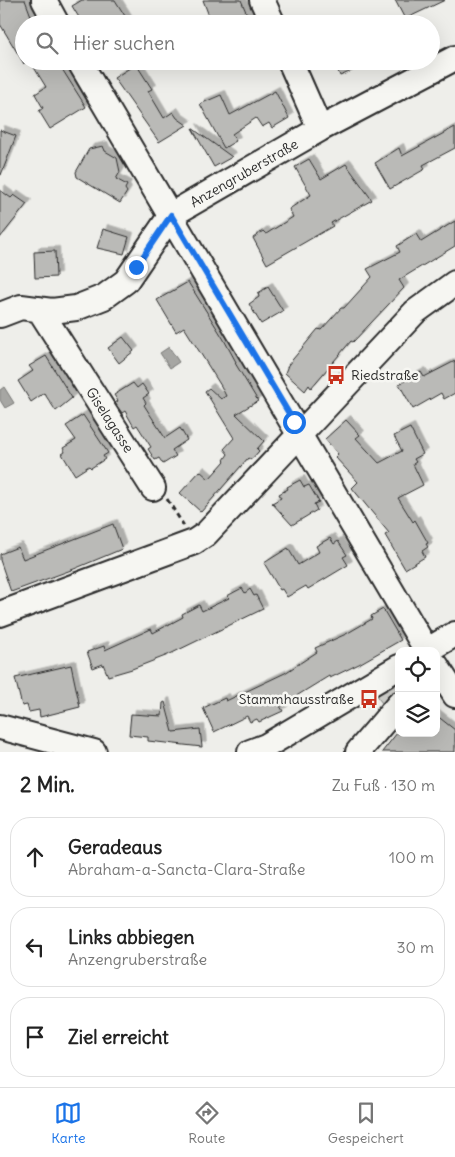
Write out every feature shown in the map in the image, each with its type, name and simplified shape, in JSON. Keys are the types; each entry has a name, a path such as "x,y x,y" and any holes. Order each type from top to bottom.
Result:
{"street":[{"path":"44,0 52,15"},
{"path":"262,0 269,15"},
{"name":"Anzengruberstraße","path":"440,66 455,58"},
{"path":"84,70 425,647"},
{"path":"294,70 320,129"},
{"name":"Anzengruberstraße","path":"0,315 21,307 52,311 76,308 104,297 115,289 136,267 171,215 320,129 432,70"},
{"path":"2,610 194,542 206,534 415,312 428,300 455,283"},
{"name":"Giselagasse","path":"39,310 153,488"},
{"path":"434,647 455,634"},
{"path":"250,752 266,746 395,669"},
{"path":"440,671 455,695"},
{"path":"358,752 395,709"},
{"path":"0,726 94,752"}],"path":[{"path":"153,488 163,493 185,527"}],"shaded area":[{"path":"169,347 179,362 170,368 160,353"},
{"path":"4,387 14,403 5,408 0,400 0,390"},
{"path":"395,680 395,700 387,709 374,693"}],"building":[{"path":"0,0 25,0 31,15 15,15 15,49 0,24"},
{"path":"82,0 115,0 124,15 78,15 72,6"},
{"path":"203,0 241,0 247,15 209,15"},
{"path":"395,0 445,0 413,15 403,15"},
{"path":"36,70 63,70 86,107 50,129 39,111 43,108 35,94 46,87"},
{"path":"127,70 140,70 152,89 148,91 164,118 173,112 177,118 187,125 159,142 114,78"},
{"path":"338,70 354,70 340,76"},
{"path":"275,91 289,118 272,128 269,123 262,127 256,118 232,134 236,141 224,148 200,104 221,95 230,115"},
{"path":"455,127 455,148 423,165 425,169 390,189 375,163 399,148 402,156"},
{"path":"192,128 232,157 214,167"},
{"path":"0,130 16,136 1,175 0,175"},
{"path":"103,146 105,151 117,158 120,172 116,179 127,185 125,189 127,192 120,203 77,177 76,172 89,149"},
{"path":"309,159 321,179 346,164 372,200 331,223 333,226 267,264 253,238 263,231 266,234 293,217 289,209 311,195 295,167"},
{"path":"0,190 11,198 14,195 27,204 0,238"},
{"path":"455,221 455,246 399,280 404,288 353,342 351,341 311,388 309,385 305,391 285,373 288,365 318,329 321,330 341,308 344,308 372,277 367,269 400,252 397,246 416,234 421,242"},
{"path":"103,229 129,237 124,254 97,248"},
{"path":"55,251 56,277 35,278 34,252"},
{"path":"188,282 223,338 235,363 258,401 236,414 264,441 257,449 259,451 251,460 248,458 201,512 180,493 200,471 209,479 225,461 228,454 224,449 234,438 205,391 209,388 221,399 226,396 221,386 184,327 176,332 157,300"},
{"path":"268,287 283,311 261,324 249,304 259,297 258,293"},
{"path":"123,337 134,351 119,363 108,348"},
{"path":"46,356 72,398 56,411 44,393 31,402 18,381 33,371 29,366"},
{"path":"455,361 455,393 444,399 441,393 413,409 399,384 421,372 424,377"},
{"path":"133,383 137,388 142,384 149,394 143,398 146,403 144,405 165,438 180,428 187,440 172,450 176,456 163,464 159,458 155,460 148,449 151,447 137,425 134,427 125,411 122,413 115,403 118,401 114,395"},
{"path":"83,415 108,453 103,456 105,459 75,475 62,454 65,452 63,448 76,440 66,426"},
{"path":"346,420 360,435 356,438 379,463 402,451 394,436 410,428 423,454 414,459 416,462 413,464 423,485 398,498 413,522 415,520 428,543 426,544 428,547 422,551 425,557 405,569 385,535 389,533 352,488 358,482 335,457 338,454 325,439"},
{"path":"300,480 304,487 309,485 319,502 314,504 317,510 292,525 272,503 281,498 279,494 288,489 287,487"},
{"path":"113,524 122,549 11,592 0,560 0,554 18,547 23,559"},
{"path":"330,538 334,544 338,541 347,555 343,557 348,565 308,589 306,586 287,597 282,589 280,590 264,563 288,548 298,565 319,552 316,546"},
{"path":"242,588 245,593 250,589 254,596 256,595 263,609 168,655 132,669 108,676 103,664 93,668 87,652 104,646 105,650 151,629 153,633 183,617 182,614 199,605 202,611 229,598 227,596"},
{"path":"383,609 401,640 359,664 330,678 329,676 280,706 283,711 259,722 257,719 250,722 247,716 214,732 203,708 225,698 226,701 285,673 317,652 315,648 346,634 372,619 371,616"},
{"path":"71,665 80,707 40,717 39,710 29,712 27,705 22,706 15,678"},
{"path":"165,702 173,732 200,729 202,747 148,741 148,737 129,735 131,714 162,716 163,703"},
{"path":"440,718 455,730 455,752 382,752 395,736 440,737"}],"place":[{"name":"Riedstraße","path":"336,375"},
{"name":"Stammhausstraße","path":"369,699"}],"route":[{"path":"136,267 171,215 294,422"}]}
